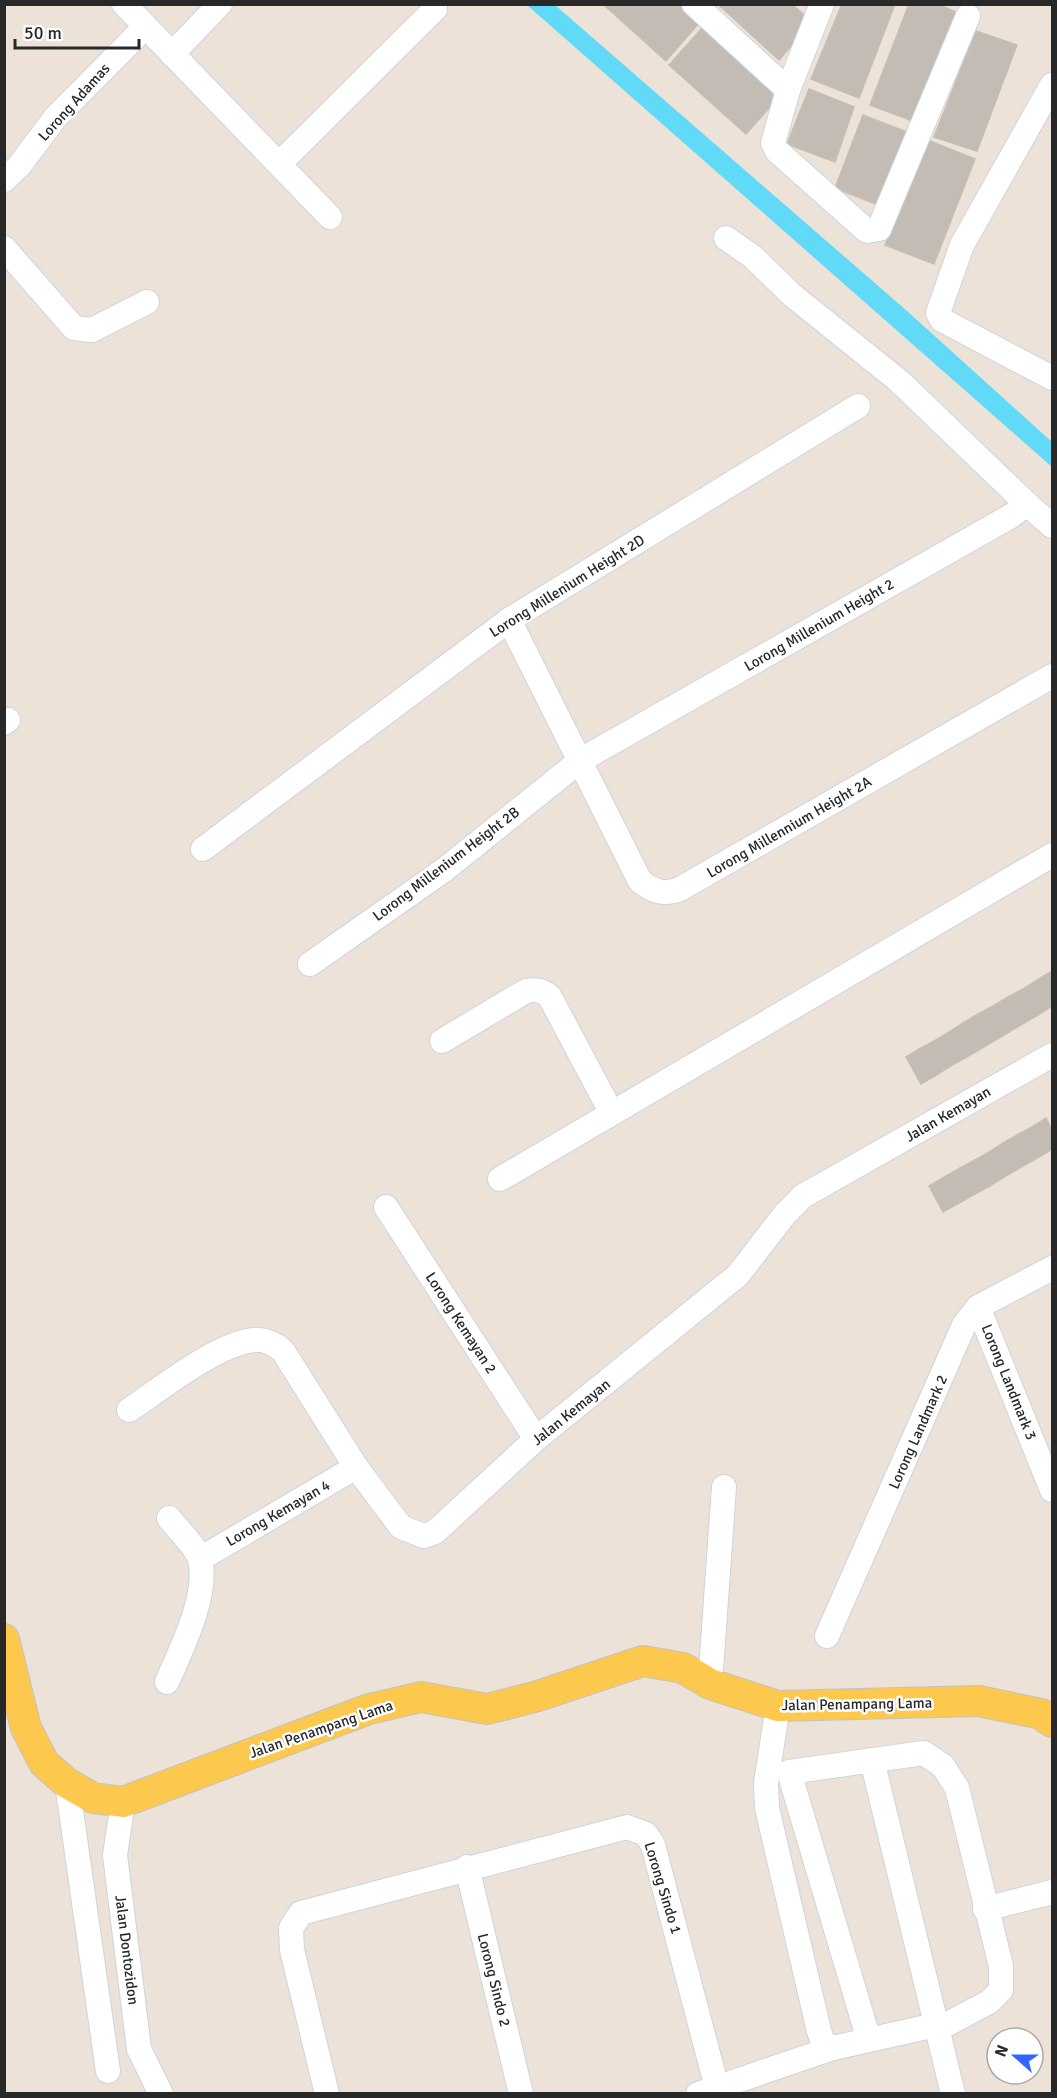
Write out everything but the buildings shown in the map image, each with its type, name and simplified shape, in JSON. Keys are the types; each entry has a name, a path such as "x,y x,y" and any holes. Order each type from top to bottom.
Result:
{"main road":[{"name":"Jalan Penampang Lama","path":"4,1639 26,1728 44,1763 66,1783 93,1798 123,1802 369,1709 421,1697 487,1709 538,1696 642,1661 683,1668 710,1684 778,1706 979,1701 1041,1714 1053,1722"}],"street":[{"path":"172,54 220,4"},
{"path":"279,164 435,9 434,4"},
{"path":"694,4 788,90"},
{"path":"822,4 788,90 773,143 777,151 863,230 873,231 879,229 968,16"},
{"path":"127,5 145,27 330,217"},
{"name":"Lorong Adamas","path":"4,180 19,166 56,118 145,27"},
{"path":"1053,85 962,244 938,313 942,320 1053,378"},
{"path":"726,238 753,256 792,295 899,381 1027,504 1053,526"},
{"path":"4,248 74,328 92,330 147,302"},
{"name":"Lorong Millenium Height 2D","path":"203,849 509,620 858,406"},
{"name":"Lorong Millenium Height 2","path":"580,760 1011,516 1027,504"},
{"path":"509,620 580,760"},
{"name":"Lorong Millennium Height 2A","path":"580,760 640,881 650,889 669,893 691,884 1053,676"},
{"name":"Lorong Millenium Height 2B","path":"310,964 444,870 580,760"},
{"path":"500,1179 1053,855"},
{"path":"442,1041 526,991 544,992 550,997 611,1112"},
{"name":"Jalan Kemayan","path":"129,1410 214,1354 254,1340 274,1343 283,1351 356,1467 401,1527 424,1536 435,1533 536,1439 738,1275 785,1214 803,1196 1053,1055"},
{"name":"Lorong Kemayan 2","path":"386,1207 536,1439"},
{"name":"Lorong Landmark 2","path":"827,1636 963,1325 978,1307 1053,1268"},
{"name":"Lorong Landmark 3","path":"978,1307 1053,1490"},
{"name":"Lorong Kemayan 4","path":"200,1558 356,1467"},
{"path":"710,1684 724,1487"},
{"path":"167,1682 194,1614 202,1583 200,1558 169,1518"},
{"path":"778,1706 766,1783 766,1808 819,2031 823,2042 833,2048"},
{"path":"869,2040 789,1772 924,1753 944,1766 957,1788 1001,1966 1001,1990 989,2002 938,2029"},
{"path":"872,1760 953,2094"},
{"path":"66,1783 108,2071"},
{"name":"Jalan Dontozidon","path":"123,1802 115,1855 139,2049 160,2094"},
{"name":"Lorong Sindo 1","path":"467,1868 611,1829 627,1827 646,1834 653,1845 708,2091"},
{"path":"327,2094 292,1950 291,1928 295,1920 301,1913 467,1868"},
{"name":"Lorong Sindo 2","path":"467,1868 521,2094"},
{"path":"985,1908 1053,1892"},
{"path":"708,2091 833,2048 932,2026 938,2029"}],"water":[{"path":"527,5 555,5 907,311 1052,442 1052,467"}]}
